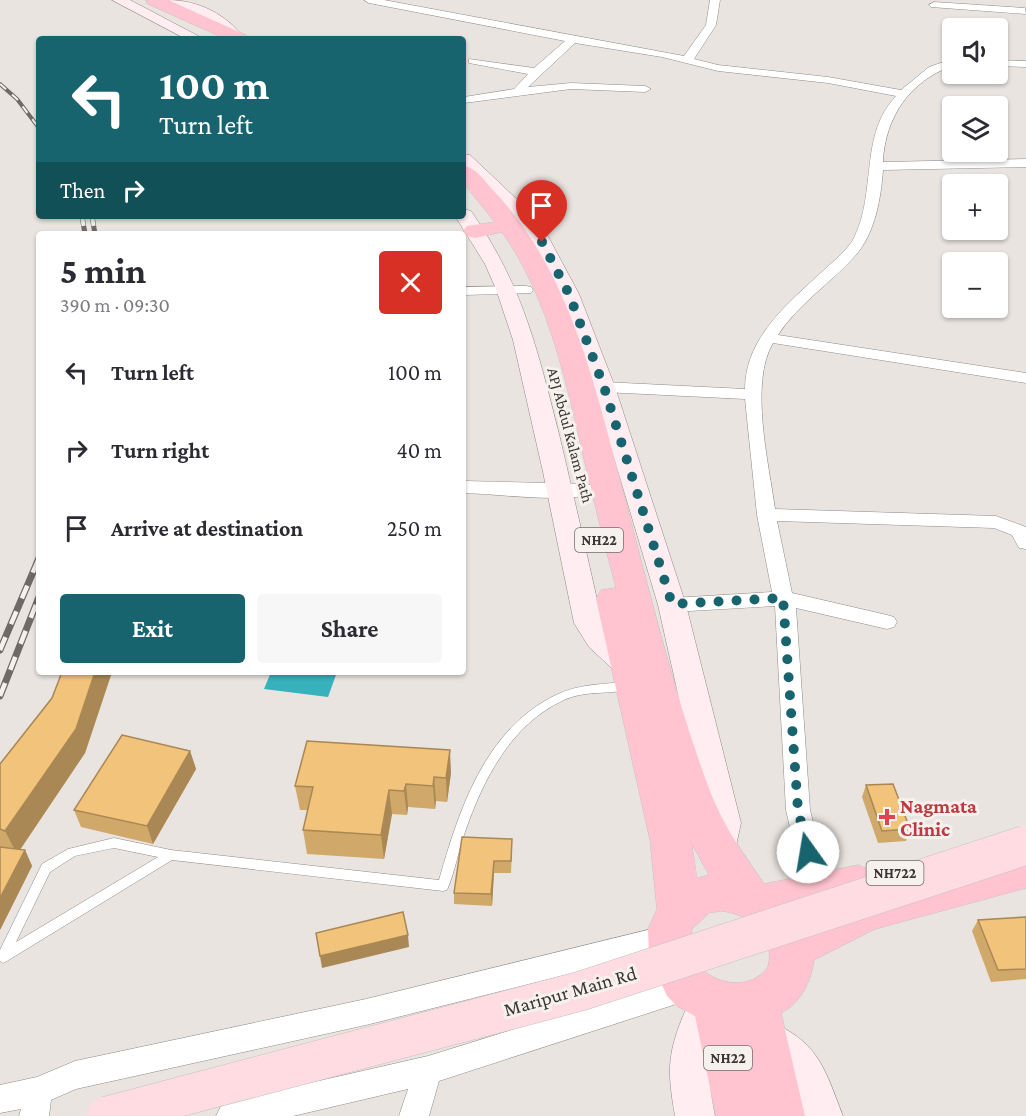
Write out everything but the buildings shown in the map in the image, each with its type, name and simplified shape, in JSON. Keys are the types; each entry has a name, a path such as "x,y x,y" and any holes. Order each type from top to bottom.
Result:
{"highway":[{"path":"163,8 212,36"},
{"name":"APJ Abdul Kalam Path","path":"466,174 521,241 538,293 541,328 570,422 574,491 631,676 671,840 674,924"},
{"name":"APJ Abdul Kalam Path","path":"466,195 477,225 515,264 562,327 592,388 590,416 627,512 685,777 701,824 717,855"},
{"name":"NH722","path":"755,900 842,889 1026,834"},
{"name":"NH22","path":"717,855 755,900 783,924 792,949 790,972 777,991 729,1009"},
{"name":"NH722","path":"792,949 866,912 1026,870"},
{"path":"674,924 698,897 722,892 755,900"},
{"name":"NH22","path":"674,924 669,952 675,967 729,1009 780,1116"},
{"name":"NH22","path":"729,1009 741,1116"}],"main road":[{"name":"Maripur Main Rd","path":"107,1116 581,991 1026,845"}],"street":[{"path":"119,0 163,8 212,36"},
{"path":"369,0 437,10 718,68 828,80 904,94"},
{"path":"687,60 706,38 716,13 715,0"},
{"path":"934,5 1025,8"},
{"path":"518,92 536,72 573,39"},
{"path":"473,61 536,72"},
{"path":"818,893 798,810 783,598 765,515 753,409 753,379 759,353 768,338 800,300 851,252 861,237 870,212 877,166 878,140 884,121 904,94 942,63"},
{"path":"1008,63 1026,64"},
{"path":"466,100 571,87 645,89"},
{"name":"NH22","path":"466,161 517,210 542,242 538,293"},
{"path":"877,166 1026,163"},
{"path":"466,291 538,293"},
{"path":"768,338 1026,378"},
{"path":"592,388 753,394"},
{"path":"466,487 574,491"},
{"name":"NH22","path":"627,512 672,604 724,823 717,855"},
{"path":"765,515 996,522 1009,525 1019,531 1026,543"},
{"path":"672,604 783,598 888,622"},
{"path":"0,1099 36,1103 75,1075 366,1012 674,924"},
{"path":"231,1116 428,1070 729,1009"},
{"name":"NH22","path":"695,1116 687,1067 689,1045 699,1023 729,1009 794,1057 809,1079 822,1116"},
{"path":"414,1116 428,1070"}],"lane":[{"path":"171,855 3,957 46,868 72,852 114,843 171,855 443,886 462,823 493,759 513,732 538,709 561,697 631,676"}],"water":[{"path":"270,675 336,675 328,697 264,689"}],"railway":[{"path":"0,84 17,99 36,124"},
{"path":"82,219 84,231"},
{"path":"92,219 94,231"},
{"path":"0,650 36,565"},
{"path":"0,696 36,605"}],"place":[{"name":"Nagmata Clinic","path":"887,817"}],"route":[{"path":"542,242 569,294 604,387 672,604 783,598 786,611 793,757 798,810 808,852"}]}
